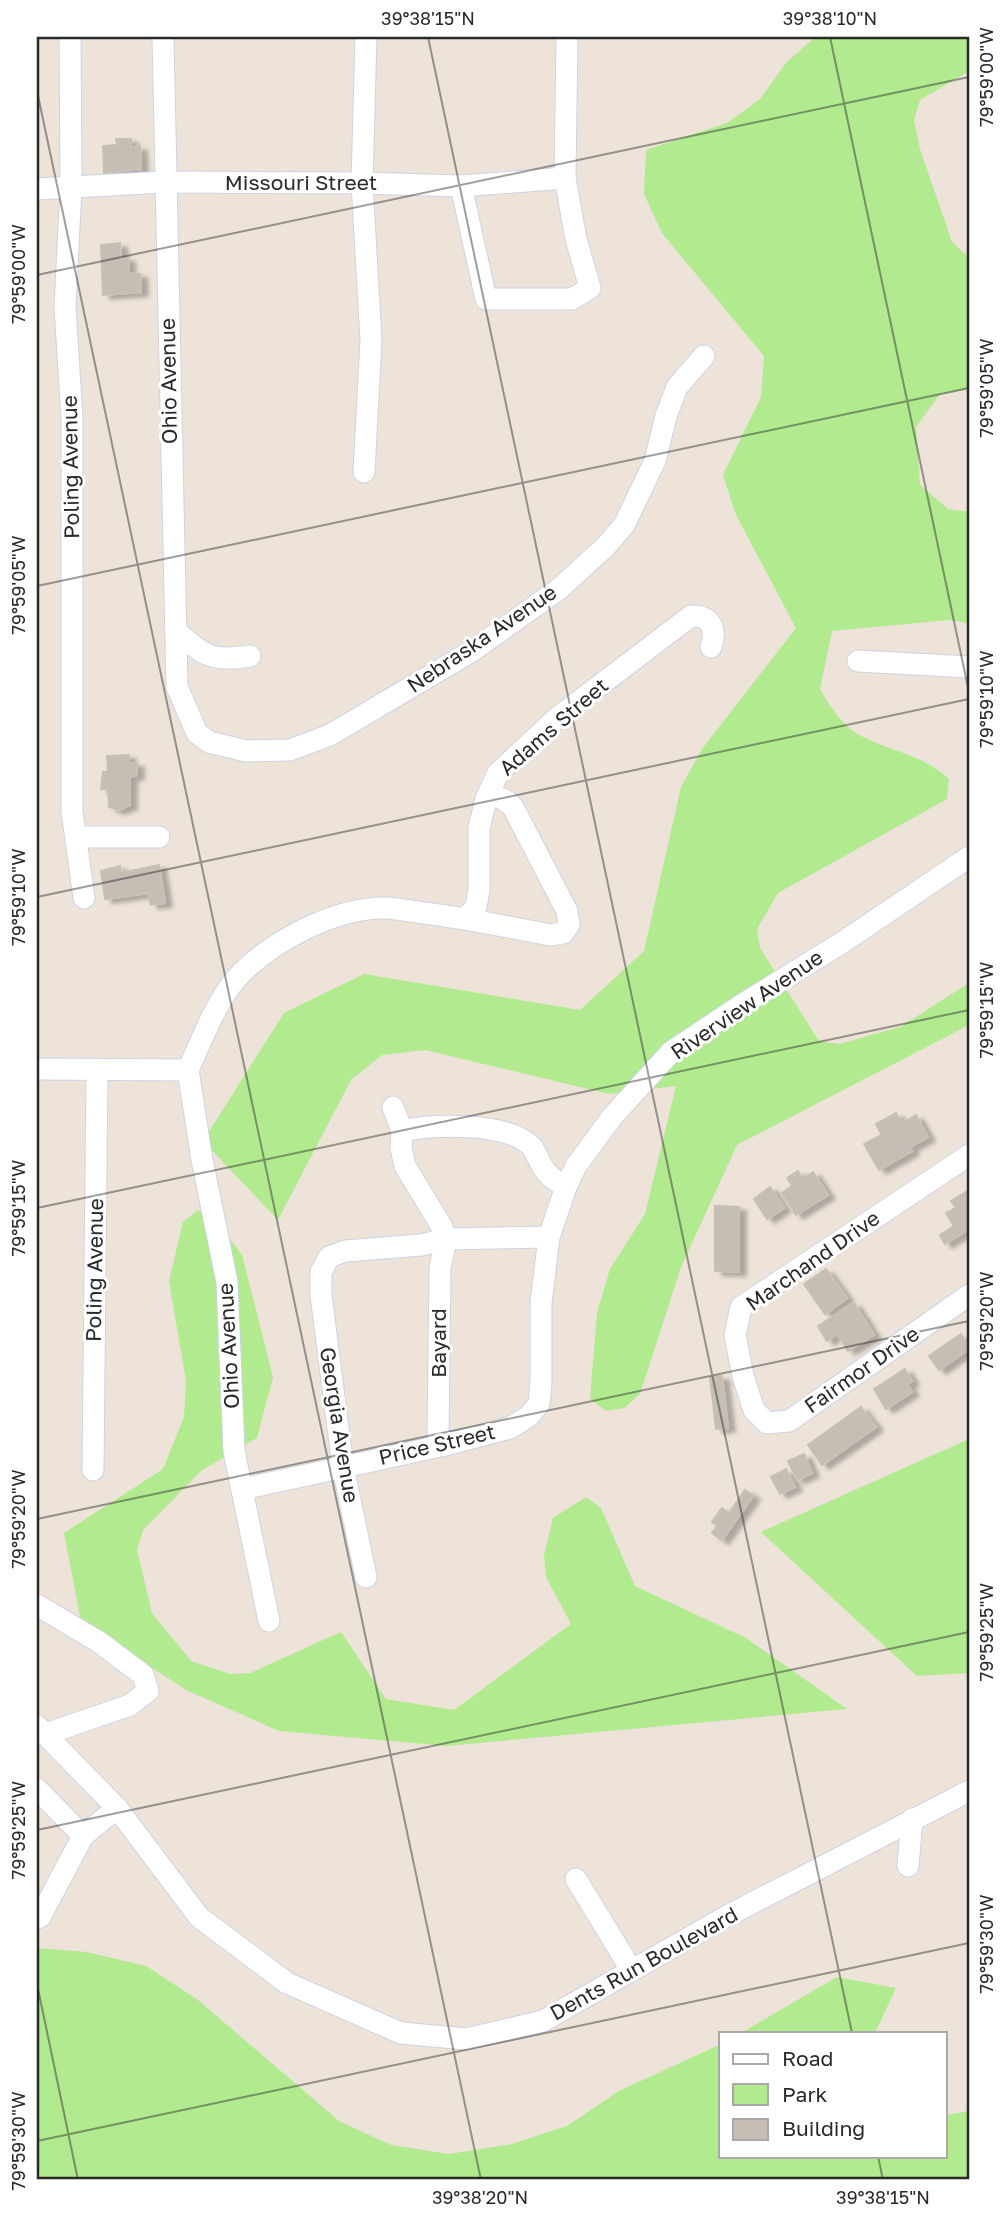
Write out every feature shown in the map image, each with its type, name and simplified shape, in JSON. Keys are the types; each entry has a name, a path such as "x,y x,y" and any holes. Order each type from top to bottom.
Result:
{"street":[{"name":"Poling Avenue","path":"70,37 71,187 65,307 72,418 72,811 84,898"},
{"name":"Ohio Avenue","path":"163,37 177,687 191,723"},
{"path":"364,472 372,340 362,183 366,37"},
{"path":"461,186 486,299 572,299 590,288 576,239 565,178 568,37"},
{"name":"Missouri Street","path":"37,189 165,182 461,186 565,178"},
{"name":"Nebraska Avenue","path":"191,723 197,733 209,741 246,751 290,750 330,735 472,651 559,589 606,546 624,524 654,461 677,387 704,356"},
{"name":"Adams Street","path":"466,918 476,906 479,890 480,828 498,773 558,717 691,616 701,616 709,620 714,630 711,647"},
{"path":"175,630 199,651 224,660 250,656"},
{"path":"858,661 969,667"},
{"path":"37,1069 188,1070 210,1021 235,981 266,954 299,932 325,920 385,908 466,918 550,935 563,933 569,925 567,911 513,807 505,800 489,794"},
{"path":"76,837 159,837"},
{"name":"Riverview Avenue","path":"510,1428 529,1416 539,1404 541,1303 549,1237 576,1166 612,1117 671,1052 843,942 969,857"},
{"name":"Poling Avenue","path":"93,1470 97,1070"},
{"name":"Ohio Avenue","path":"188,1070 202,1160 227,1282 234,1451 269,1621"},
{"path":"393,1107 402,1131 401,1148 405,1166 442,1227 446,1239 549,1237"},
{"path":"402,1131 425,1126 482,1129 520,1137 532,1147 546,1173 566,1187"},
{"name":"Marchand Drive","path":"789,1421 767,1423 754,1410 743,1376 735,1335 741,1307 969,1155"},
{"name":"Georgia Avenue","path":"366,1577 343,1466 321,1295 321,1272 330,1257 345,1251 421,1245 446,1239"},
{"name":"Bayard","path":"444,1445 438,1435 440,1268 446,1239"},
{"name":"Fairmor Drive","path":"789,1421 969,1295"},
{"name":"Price Street","path":"242,1489 510,1428"},
{"path":"37,1605 99,1642 144,1675 148,1691 130,1705 42,1730"},
{"name":"Dents Run Boulevard","path":"42,1730 117,1808 199,1917 287,1983 401,2033 466,2039 543,2021 741,1909 969,1791"},
{"path":"37,1789 83,1836"},
{"path":"37,1918 40,1917 83,1836 117,1808"},
{"path":"908,1866 912,1819"},
{"path":"576,1879 632,1970"}],"green space":[{"path":"815,37 969,37 969,71 920,100 914,120 920,149 952,242 969,258 969,389 940,394 916,427 920,485 948,509 969,512 969,623 949,620 832,631 820,689 832,708 847,726 859,735 929,764 939,771 949,779 947,799 778,893 757,929 760,948 819,1041 839,1044 900,1027 969,983 969,1025 737,1145 681,1267 640,1394 624,1408 606,1411 590,1399 597,1313 610,1269 645,1214 676,1086 609,1094 425,1050 382,1055 351,1080 278,1220 203,1141 284,1013 364,974 580,1010 644,951 681,787 702,749 796,628 736,515 723,475 761,397 764,356 662,233 644,194 646,150 727,123 760,99 786,63"},
{"path":"198,1210 217,1222 242,1255 273,1377 257,1438 202,1470 143,1530 137,1550 152,1613 191,1661 230,1674 250,1673 341,1632 386,1699 454,1710 571,1624 546,1577 544,1556 553,1518 586,1497 601,1508 635,1586 746,1638 847,1709 447,1746 279,1731 186,1690 81,1621 64,1533 163,1469 184,1417 186,1381 169,1281 183,1222"},
{"path":"969,1439 969,1673 917,1676 761,1532"},
{"path":"37,1948 87,1952 146,1966 198,2000 339,2121 391,2145 449,2154 512,2144 567,2126 619,2091 719,2045 719,2158 946,2158 946,2115 969,2111 969,2180 41,2180 37,2162"},
{"path":"837,1977 896,1988 875,2032 743,2032"}],"building":[{"path":"116,139 131,139 131,148 140,146 141,169 104,173 103,146 117,145"},
{"path":"120,243 121,258 128,258 129,273 140,274 141,292 103,295 101,245"},
{"path":"129,755 129,764 137,763 137,775 130,777 130,805 119,810 109,807 108,789 101,789 103,772 108,772 107,756"},
{"path":"159,865 165,903 151,905 148,893 105,899 101,871 120,866 121,873"},
{"path":"896,1113 902,1123 916,1115 928,1137 910,1147 912,1151 879,1170 864,1144 882,1135 876,1124"},
{"path":"798,1171 803,1179 813,1172 828,1195 796,1215 782,1193 792,1186 787,1178"},
{"path":"770,1187 784,1208 767,1219 754,1199"},
{"path":"969,1190 969,1229 945,1244 940,1235 954,1226 946,1213 956,1208 951,1201"},
{"path":"715,1206 739,1207 739,1272 715,1271"},
{"path":"826,1269 847,1298 825,1314 804,1284"},
{"path":"854,1303 874,1335 848,1351 837,1334 827,1341 818,1326"},
{"path":"961,1334 969,1349 939,1370 929,1356"},
{"path":"905,1369 912,1381 907,1384 912,1392 886,1409 874,1389"},
{"path":"722,1376 728,1428 716,1429 710,1377"},
{"path":"861,1407 876,1427 822,1465 808,1445"},
{"path":"804,1454 812,1473 797,1480 788,1461"},
{"path":"786,1469 795,1487 780,1494 771,1477"},
{"path":"745,1490 753,1496 722,1540 712,1533 717,1526 712,1522 722,1508 729,1513"}]}
